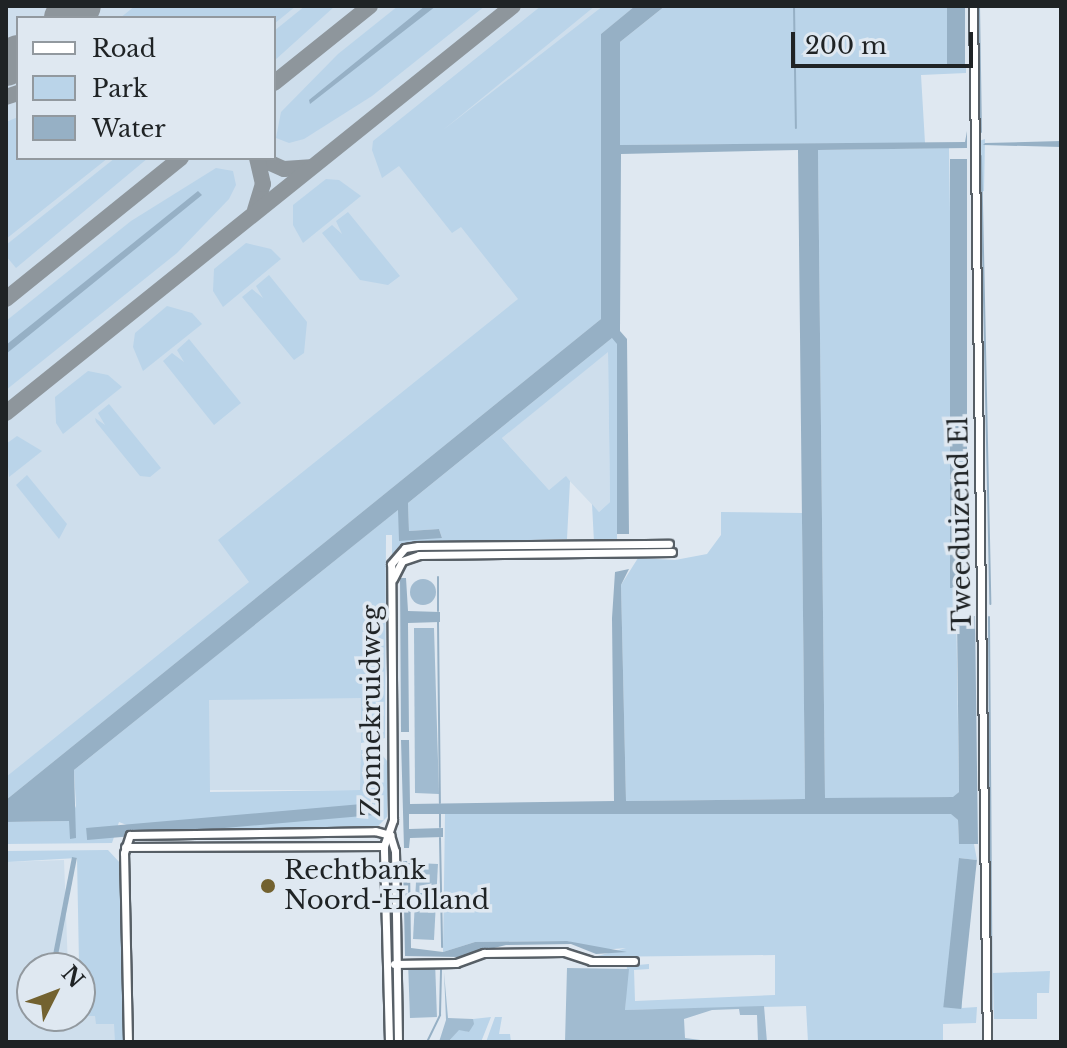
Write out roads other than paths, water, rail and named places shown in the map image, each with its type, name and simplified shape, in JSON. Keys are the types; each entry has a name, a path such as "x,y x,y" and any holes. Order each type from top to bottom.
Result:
{"street":[{"name":"Tweeduizend El","path":"973,6 987,1042"},
{"name":"Zonnekruidweg","path":"389,1042 395,851 390,835 391,564 412,547 671,548"},
{"path":"128,1042 125,847 130,835 375,831 390,835"},
{"name":"Zonnekruidweg","path":"390,835 384,846 398,1042"},
{"path":"125,847 384,846"},
{"path":"393,964 456,963 497,953 564,952 591,961 634,961"}],"water":[{"path":"425,6 436,6 310,104 309,100"},
{"path":"635,6 665,6 620,42 620,145 965,142 967,131 967,148 818,150 825,798 953,797 959,792 957,616 975,616 978,844 959,844 958,820 951,814 409,814 409,829 443,828 443,837 410,838 409,848 404,848 401,740 409,740 410,804 614,801 612,618 615,572 629,569 621,585 626,801 805,799 798,150 621,154 620,331 627,339 629,534 617,534 617,344 612,338 408,503 409,531 439,529 442,538 399,541 398,510 74,770 76,838 70,839 69,821 6,822 6,800 601,319 601,34"},
{"path":"947,6 965,6 965,65 947,65"},
{"path":"1061,141 1061,147 983,145 985,143"},
{"path":"950,159 967,159 967,588 950,588"},
{"path":"198,191 202,195 6,354 6,345"},
{"path":"400,578 406,578 408,611 440,612 440,622 408,623 409,732 401,732"},
{"path":"373,803 374,815 87,840 86,828"},
{"path":"72,857 77,858 59,952 54,952"},
{"path":"959,858 977,860 961,1009 943,1007"},
{"path":"403,861 410,861 411,948 443,952 475,942 567,941 627,952 596,954 571,944 506,945 458,957 405,956"}],"waterway":[{"path":"794,6 796,128"},
{"path":"979,6 981,132"},
{"path":"981,156 990,604"},
{"path":"438,577 438,611"},
{"path":"989,617 992,1042"},
{"path":"438,622 440,803"},
{"path":"440,814 440,827"},
{"path":"440,838 442,947"},
{"path":"427,1042 440,1015 441,970"}],"place":[{"name":"Rechtbank Noord-Holland","path":"268,886"}]}
